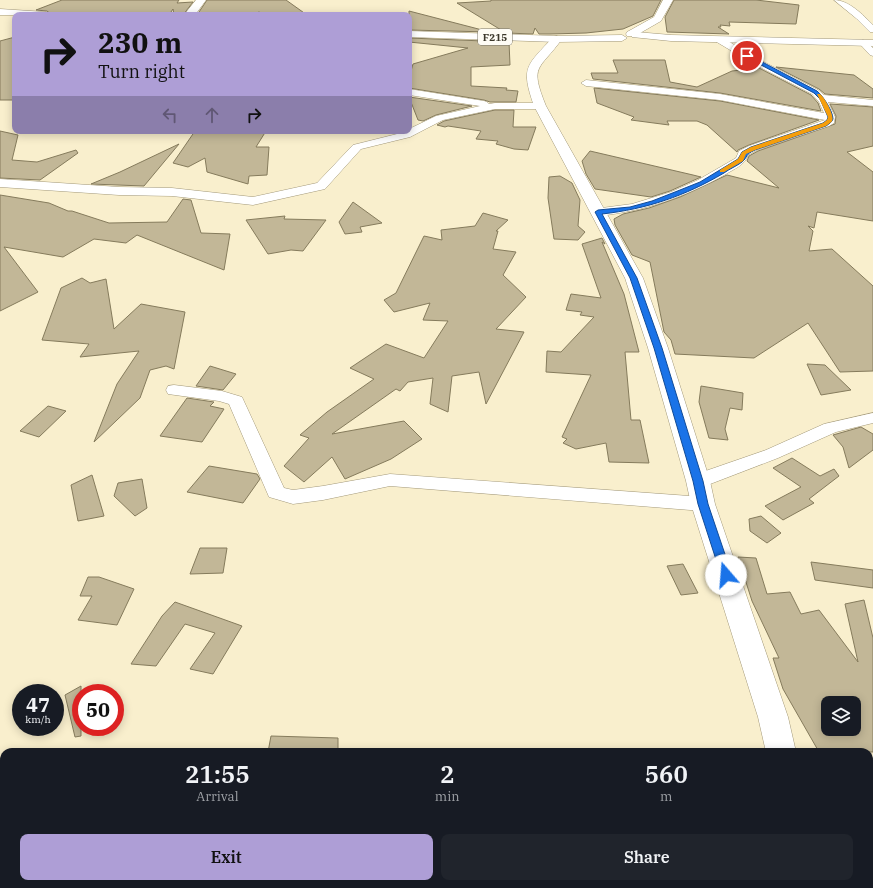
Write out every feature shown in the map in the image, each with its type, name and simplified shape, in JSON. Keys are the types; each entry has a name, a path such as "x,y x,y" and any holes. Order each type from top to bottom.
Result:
{"main road":[{"path":"193,12 201,0"},
{"path":"629,36 658,19 668,0"},
{"path":"0,12 12,13"},
{"name":"F215","path":"412,34 557,39 629,36 658,40 671,38 868,43"},
{"path":"557,39 534,65 530,73 531,82 540,106 634,278 658,348 698,481 703,504 774,717 780,748"}],"street":[{"path":"838,0 860,17 873,30"},
{"path":"598,212 630,208 677,194 702,183 741,160 744,153 753,148 825,124 830,120 822,98 816,92 755,61 718,39"},
{"path":"868,43 873,53"},
{"path":"586,83 720,97 830,117"},
{"path":"412,92 495,106 540,106"},
{"path":"822,98 873,103"},
{"path":"412,132 440,118 495,106"},
{"path":"0,183 118,191 172,192 253,201 321,186 357,147 408,134"},
{"path":"174,390 222,396 236,401 276,492 293,497 323,493 390,480 703,504"},
{"path":"698,481 772,454 830,428 873,418"}],"building":[{"path":"62,0 179,0 177,3 193,2 185,12 174,12 173,9 171,12 48,12 36,10"},
{"path":"207,0 286,0 303,12 259,12 199,12"},
{"path":"491,0 661,0 653,16 623,29 586,33 550,34 539,34 535,28 533,34 506,33 457,3"},
{"path":"674,0 756,0 799,5 796,24 729,22 730,26 720,25 721,27 718,27 729,34 667,32 665,17"},
{"path":"409,11 490,32 412,30 412,12"},
{"path":"12,38 12,100 0,100 0,41"},
{"path":"412,38 509,42 510,65 471,67 471,86 507,88 506,90 518,91 516,102 490,102 412,88 413,64 468,48 412,42"},
{"path":"613,60 665,60 670,82 697,87 732,71 759,68 811,95 818,103 821,111 720,93 593,79 591,73 618,73"},
{"path":"776,67 854,75 873,89 873,98 825,94 819,89"},
{"path":"594,88 720,101 819,120 749,145 738,150 737,152 707,125 697,121 667,121 669,125 631,120 634,117 597,103"},
{"path":"412,97 472,106 436,115 423,121 418,120 412,105"},
{"path":"830,104 873,107 873,146 847,152 873,172 873,221 817,212 814,228 808,226 813,231 809,251 832,249 873,286 873,371 840,372 808,323 754,358 675,354 671,340 664,332 650,262 632,255 615,225 614,219 623,214 649,208 680,197 727,175 779,188 747,161 749,156 758,151 835,124 836,116"},
{"path":"495,110 514,110 513,127 536,127 528,150 514,149 496,144 498,141 476,139 481,131 437,125 444,121"},
{"path":"0,131 18,135 12,160 37,162 76,150 78,153 40,180 0,178"},
{"path":"193,134 264,134 256,147 269,147 267,175 249,176 248,184 207,172 205,158 188,167 173,163"},
{"path":"179,144 144,186 91,184 120,172"},
{"path":"590,151 701,177 670,191 651,197 595,189 586,174 582,161"},
{"path":"560,176 572,183 580,200 578,226 585,232 578,240 554,239 548,198 549,177"},
{"path":"0,195 49,203 68,211 109,223 167,222 183,199 191,200 201,233 230,234 224,270 137,235 126,243 94,239 63,257 4,247 38,292 0,311"},
{"path":"353,202 382,223 360,227 362,232 345,234 339,222"},
{"path":"483,213 508,220 496,231 498,231 493,249 516,252 503,275 526,297 496,329 524,332 486,404 479,372 452,376 448,412 430,404 433,378 408,382 400,391 396,389 332,434 404,421 422,439 391,459 345,479 332,457 304,482 284,466 309,438 300,435 327,412 374,379 350,368 386,344 424,358 448,321 423,320 430,303 394,312 384,300 396,293 424,236 442,240 441,230 475,226"},
{"path":"285,216 284,219 326,220 303,251 291,250 268,254 246,220"},
{"path":"602,238 605,244 602,242 624,294 639,352 625,352 631,420 640,420 649,463 609,462 606,443 576,449 563,443 567,439 562,437 591,375 546,372 547,351 561,352 594,317 580,315 582,312 566,310 571,294 601,298 582,244"},
{"path":"82,278 90,283 106,279 114,329 141,304 185,312 174,369 166,366 150,370 140,398 94,442 117,384 139,351 80,357 89,344 42,340 61,288"},
{"path":"807,364 825,365 851,390 821,395"},
{"path":"210,366 236,374 223,390 196,386"},
{"path":"701,386 743,393 742,410 730,408 725,429 728,440 709,438 699,402"},
{"path":"187,398 214,402 210,406 224,409 202,442 160,436"},
{"path":"48,406 66,411 39,437 20,431"},
{"path":"861,427 873,434 873,450 849,468 843,447 833,435"},
{"path":"792,458 820,476 834,469 839,476 809,499 814,503 783,520 765,506 801,487 773,468"},
{"path":"209,466 257,474 260,479 243,503 187,492"},
{"path":"92,475 104,516 78,521 71,485"},
{"path":"142,479 147,508 135,516 114,496 118,483"},
{"path":"761,516 781,533 767,543 750,531 749,519"},
{"path":"200,548 227,548 223,573 190,574"},
{"path":"738,557 756,558 767,594 790,592 801,614 819,610 858,662 845,604 864,600 873,638 873,748 817,748 783,689 773,658 779,658 752,601"},
{"path":"811,562 873,570 873,588 815,580"},
{"path":"683,564 698,593 681,595 667,566"},
{"path":"88,577 99,577 134,589 117,625 78,620 92,596 80,596"},
{"path":"175,602 242,626 213,674 190,669 215,633 185,624 156,666 131,664 162,616"},
{"path":"72,691 72,724 65,695"},
{"path":"271,736 338,738 338,748 269,748"}],"slow traffic":[{"path":"722,171 741,160 744,153 753,148 825,124 830,120 830,117 822,98 819,95"}],"route":[{"path":"726,575 703,504 698,481 658,348 634,278 598,212 630,208 677,194 702,183 741,160 744,153 753,148 825,124 830,120 822,98 816,92 747,56"}]}
